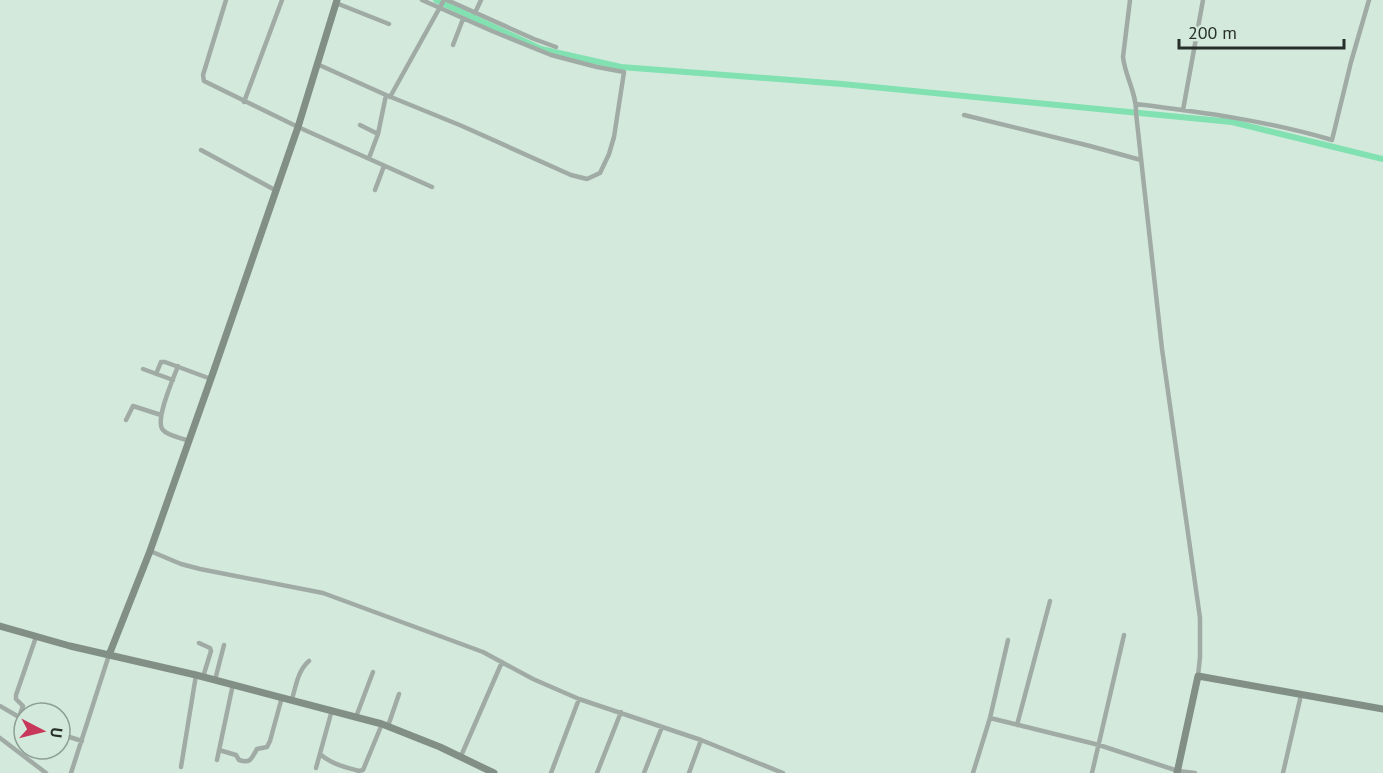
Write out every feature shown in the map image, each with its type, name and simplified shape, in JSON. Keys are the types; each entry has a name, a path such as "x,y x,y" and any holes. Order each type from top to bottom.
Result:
{"street":[{"path":"226,0 202,79 244,102 432,187"},
{"path":"244,102 282,0"},
{"path":"317,64 571,175 587,179 600,173 614,137 624,72 551,55 422,0"},
{"path":"369,158 388,96 439,8 448,0 556,47"},
{"path":"475,13 481,0"},
{"path":"1130,0 1123,57 1136,105 1162,349 1200,618 1198,676 1177,772"},
{"path":"1183,110 1203,0"},
{"path":"1136,105 1258,122 1332,140 1369,0"},
{"path":"71,773 109,655 150,550 298,127 337,2 389,24"},
{"path":"453,45 463,19"},
{"path":"964,116 1141,160"},
{"path":"360,125 378,134"},
{"path":"201,150 275,190"},
{"path":"375,190 384,166"},
{"path":"156,374 161,362 169,362 211,379"},
{"path":"178,366 160,425 163,431 189,441"},
{"path":"143,369 173,380"},
{"path":"126,420 134,406 161,416"},
{"path":"150,550 181,564 200,569 323,593 483,652 533,680 579,699 701,740 783,773"},
{"path":"1017,725 1050,602"},
{"path":"0,626 69,646 233,684 385,725 461,756 494,773"},
{"path":"1092,773 1124,635"},
{"path":"18,701 16,695 36,637"},
{"path":"973,773 990,718 1008,640"},
{"path":"198,643 210,648 211,651 203,678"},
{"path":"215,680 224,645"},
{"path":"292,699 301,670 309,661"},
{"path":"461,756 502,662"},
{"path":"356,717 373,672"},
{"path":"182,767 195,675"},
{"path":"1198,676 1383,709"},
{"path":"217,759 233,684"},
{"path":"320,754 329,762 337,765 363,770 399,694"},
{"path":"1283,773 1300,695"},
{"path":"219,750 236,755 238,760 246,762 252,759 257,749 267,747 282,697"},
{"path":"551,773 579,699"},
{"path":"316,768 332,710"},
{"path":"597,773 621,712"},
{"path":"990,718 1099,745 1177,772 1195,773"},
{"path":"644,773 662,726"},
{"path":"0,738 46,773"},
{"path":"72,738 82,741"},
{"path":"689,773 701,740"},
{"path":"336,773 337,765"}],"waterway":[{"path":"436,0 541,49 621,67 842,84 1232,122 1383,159"}]}
